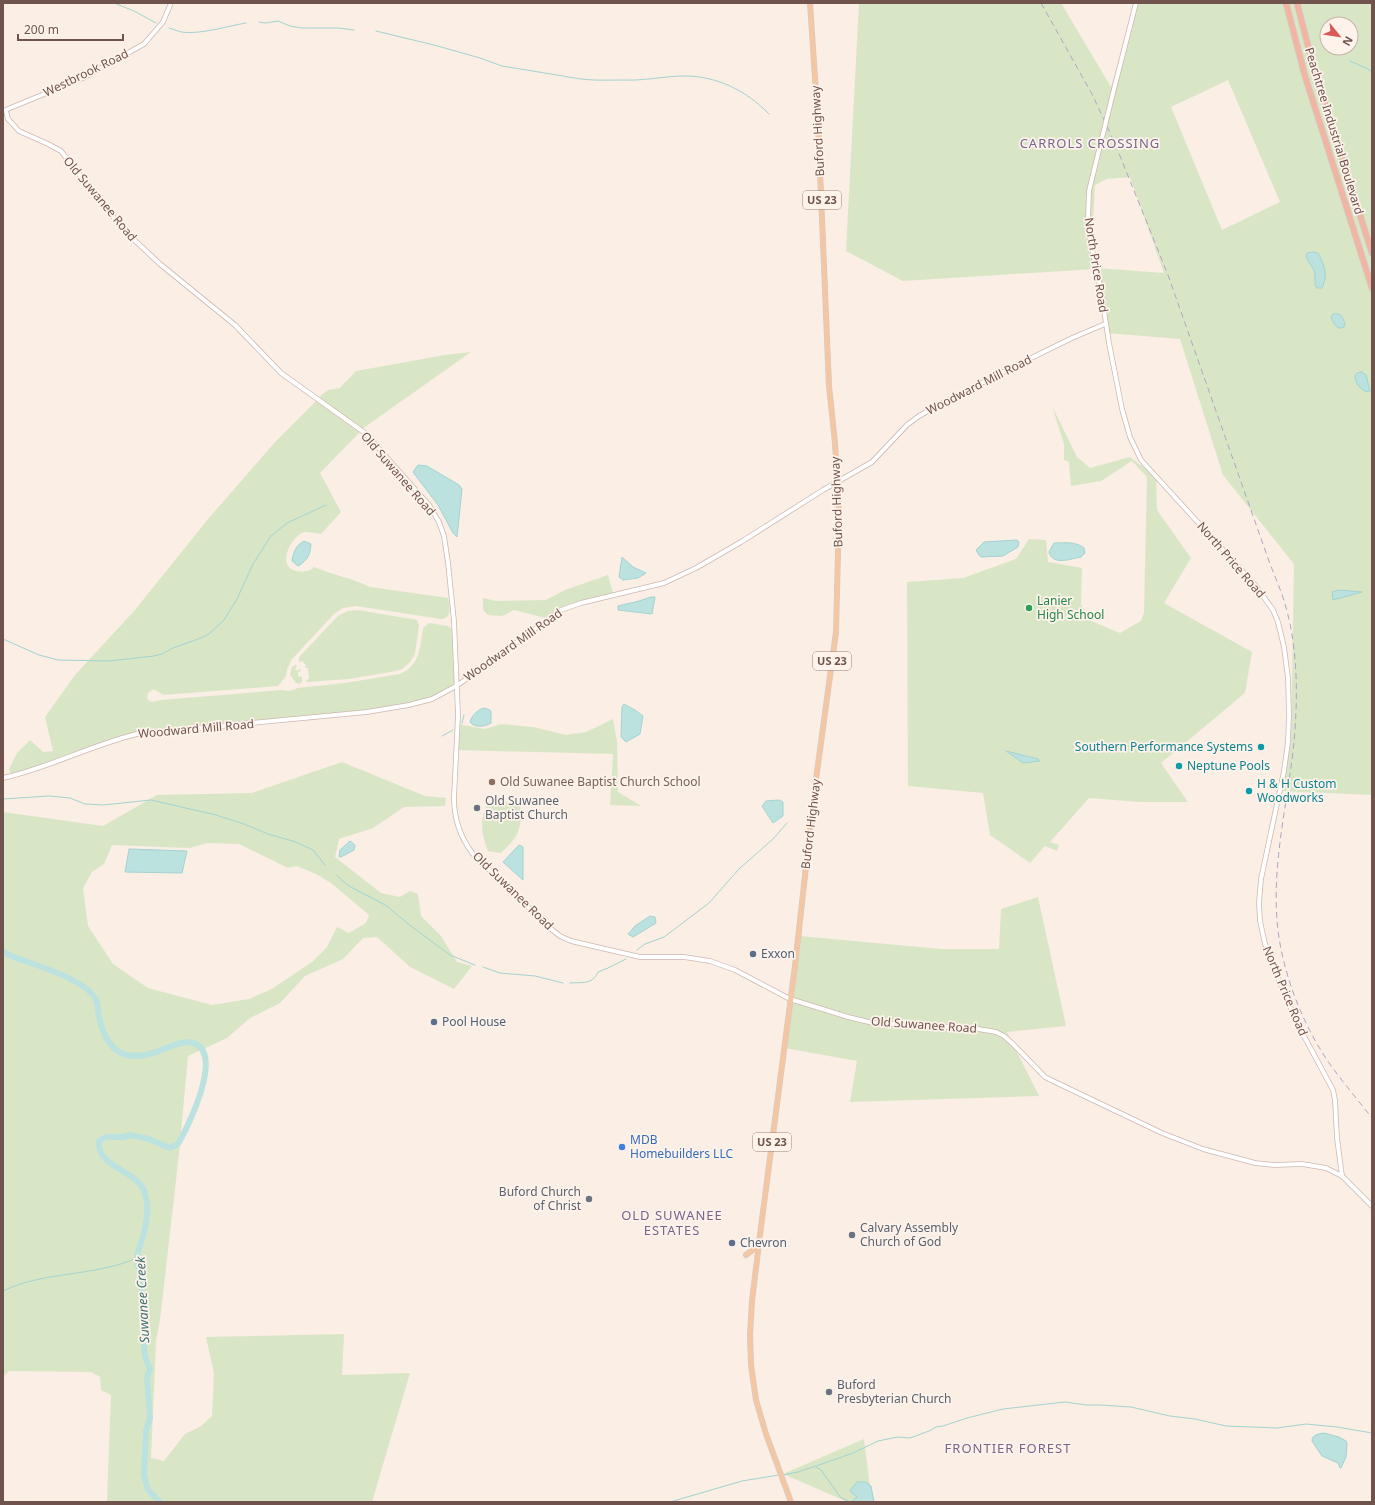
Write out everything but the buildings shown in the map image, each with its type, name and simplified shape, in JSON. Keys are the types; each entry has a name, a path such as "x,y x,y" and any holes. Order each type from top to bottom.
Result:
{"highway":[{"name":"Peachtree Industrial Boulevard","path":"1286,3 1304,76 1372,288"},
{"name":"Peachtree Industrial Boulevard","path":"1297,3 1317,80 1372,253"}],"main road":[{"name":"Buford Highway","path":"790,999 836,632 839,543 835,443 829,386 819,139 810,3"},
{"name":"US 23","path":"790,999 759,1245 750,1335 751,1365 756,1400 766,1434 791,1502"},
{"path":"746,1255 759,1245"}],"street":[{"name":"Westbrook Road","path":"5,111 83,78 144,44 163,22 171,3"},
{"name":"North Price Road","path":"1136,3 1089,191 1089,235 1101,291 1105,324 1114,373 1134,448 1141,460 1256,586 1273,610 1278,622 1284,647 1288,678 1288,742 1284,771 1261,879 1259,903 1260,921 1265,944 1294,1017 1333,1090 1342,1176"},
{"name":"Old Suwanee Road","path":"5,111 8,119 19,131 61,151 128,234 160,264 235,325 281,373 365,433 428,505 439,522 444,536 447,550 454,621 458,685 454,803 456,818 466,844 473,854 551,929 570,941 640,957 684,957 710,961 742,973 790,999 873,1023 972,1028 996,1032 1004,1036 1013,1044 1045,1077 1162,1133 1203,1149 1255,1163 1274,1165 1313,1165 1326,1168 1342,1176 1372,1206"},
{"name":"Woodward Mill Road","path":"3,778 34,771 113,741 137,734 367,712 421,702 442,694 458,685 560,610 581,602 664,583 696,568 741,542 837,481 860,470 872,462 907,426 919,416 946,400 1072,338 1105,324"}],"green space":[{"path":"859,3 1061,3 1111,87 1137,3 1372,3 1372,795 1281,791 1291,742 1294,564 1223,475 1180,339 1106,333 1095,269 903,281 846,251","holes":["1228,80 1280,202 1222,230 1171,107","1130,177 1164,273 1096,268 1093,225 1095,185 1107,179"]},
{"path":"471,352 362,429 318,398 328,390 340,388 356,371 445,355"},
{"path":"316,401 360,432 320,473 341,512 321,534 305,532 295,538 286,557 290,568 302,572 310,570 314,567 370,587 448,598 449,614 447,617 441,619 356,606 343,608 334,614 292,659 287,669 286,676 278,686 163,695 156,690 152,690 148,693 147,698 149,701 153,702 160,700 282,690 289,691 298,688 345,683 400,674 407,671 415,661 420,649 423,628 429,623 448,626 452,629 455,680 453,685 437,694 421,700 391,707 351,713 141,732 49,764 11,775 9,769 17,753 30,740 43,752 53,751 45,717 75,675 134,611 209,518 276,441"},
{"path":"1052,406 1077,457 1090,468 1130,457 1156,477 1157,510 1191,558 1164,603 1252,652 1245,693 1161,763 1188,802 1140,802 1089,798 1050,842 1059,845 1057,851 1045,846 1030,863 990,835 983,793 908,786 907,582 963,578 1016,559 1029,539 1046,540 1048,562 1082,568 1081,605 1091,621 1120,633 1141,621 1144,613 1147,477 1132,461 1101,481 1071,486 1069,462 1064,460 1064,444"},
{"path":"608,575 613,593 569,604 545,618 514,610 502,616 488,615 483,610 483,598 496,601 546,600 565,590"},
{"path":"358,610 417,620 419,626 415,654 410,662 402,669 396,671 349,679 307,682 306,680 309,679 308,668 305,668 306,665 302,661 299,662 299,657 338,616 348,611"},
{"path":"295,665 297,666 295,669 297,671 300,669 301,671 298,672 298,676 302,677 302,682 300,684 296,683 290,675 292,667"},
{"path":"613,719 617,741 618,792 641,806 610,805 613,754 456,750 457,722 463,725 485,729 501,724 533,727 566,735 586,732"},
{"path":"342,762 425,796 446,798 445,806 404,807 373,828 339,839 335,857 381,893 400,897 410,891 418,894 421,916 441,936 457,962 472,966 454,989 410,967 377,937 363,938 343,959 305,976 280,1003 250,1018 227,1038 188,1056 179,1154 160,1320 156,1341 151,1458 164,1461 185,1434 200,1427 212,1416 214,1373 206,1337 344,1334 342,1375 410,1373 372,1502 107,1502 111,1395 101,1390 100,1377 91,1372 9,1371 3,1377 3,812 103,826 157,795 252,793","holes":["207,843 239,844 288,868 297,866 316,874 331,883 369,915 366,923 349,933 337,927 327,947 312,962 272,989 249,999 212,1005 148,988 113,964 88,926 83,888 92,872 104,864 112,845 190,848"]},
{"path":"517,801 521,809 521,815 516,836 501,853 488,851 482,827 483,814 486,808 489,803 490,806 501,806 502,802"},
{"path":"1038,897 1066,1026 1007,1032 1039,1096 850,1102 857,1061 785,1048 800,936 941,949 999,949 1001,909"},
{"path":"864,1439 872,1502 848,1502 783,1474"}],"water":[{"path":"1307,253 1318,253 1325,270 1325,279 1322,288 1317,288 1315,285 1315,272 1306,257"},
{"path":"1333,314 1338,314 1341,316 1345,324 1344,327 1339,328 1336,326 1331,317"},
{"path":"1362,372 1366,375 1370,391 1368,392 1360,388 1356,381 1355,376 1357,373"},
{"path":"418,465 427,466 459,485 462,489 457,537 453,533 438,505 413,472"},
{"path":"1017,540 1019,542 1018,547 1003,556 981,557 976,550 984,542"},
{"path":"304,541 311,544 310,551 304,562 298,566 292,561 293,555 297,547"},
{"path":"1054,543 1077,544 1084,548 1085,553 1081,557 1067,560 1054,559 1049,552"},
{"path":"622,557 633,567 646,573 638,578 623,580 619,577"},
{"path":"1339,590 1362,592 1333,600 1332,592"},
{"path":"655,597 652,614 618,610 618,606"},
{"path":"624,704 643,716 640,734 626,742 621,737 622,707"},
{"path":"483,708 491,711 491,723 480,726 472,724 470,722 472,717"},
{"path":"1006,751 1038,759 1040,761 1023,763"},
{"path":"779,800 783,802 783,816 773,823 762,806 766,801"},
{"path":"350,841 355,845 354,850 339,857 340,850"},
{"path":"519,845 523,847 523,880 503,862"},
{"path":"129,849 187,851 182,873 125,872"},
{"path":"650,916 655,917 656,923 633,937 628,934 635,926"},
{"path":"1324,1433 1339,1437 1346,1441 1346,1457 1341,1468 1338,1463 1322,1456 1312,1441 1314,1436"},
{"path":"857,1482 866,1482 871,1486 874,1502 851,1502 857,1497 850,1490"}],"waterway":[{"path":"114,3 134,11 156,23"},
{"path":"259,22 265,23 278,21 290,26 302,28 338,28 354,30"},
{"path":"169,28 188,33 214,30 246,23"},
{"path":"376,31 434,45 502,66 581,79 632,80 685,76 709,79 731,86 751,98 769,114"},
{"path":"1350,61 1372,72"},
{"path":"3,639 39,655 58,660 109,661 154,656 201,638 209,634 224,620 237,599 253,564 271,536 287,523 326,505"},
{"path":"462,723 464,715"},
{"path":"442,736 453,730"},
{"path":"3,799 49,796 70,798 85,804 103,805 151,800 216,815 268,834 296,842 313,850 325,865"},
{"path":"637,950 645,944 664,937 709,903 739,869 773,839 787,823"},
{"path":"336,875 349,886 387,906 450,955 475,965"},
{"name":"Suwanee Creek","path":"3,951 9,955 63,975 85,987 97,1002 104,1034 112,1046 121,1053 142,1056 178,1044 190,1042 202,1049 206,1060 205,1074 196,1107 178,1144 170,1148 149,1139 130,1135 123,1137 106,1137 99,1141 100,1150 104,1157 141,1185 145,1193 147,1206 146,1224 137,1258 143,1300 145,1354 150,1369 147,1378 150,1418 146,1431 144,1475 148,1490 160,1502"},
{"path":"570,983 583,983 590,981 598,972 626,959"},
{"path":"483,967 500,973 535,976 563,983"},
{"path":"3,1291 35,1280 86,1272 121,1264 137,1258"},
{"path":"783,1475 798,1472 853,1453 878,1441 898,1437 910,1438 936,1427 1003,1409 1065,1402 1087,1405 1131,1407 1226,1426 1277,1428 1306,1424 1337,1427 1372,1433"},
{"path":"816,1467 821,1470 841,1498 850,1502"},
{"path":"670,1502 742,1481 779,1475"}],"railway":[{"path":"1041,3 1093,96 1116,146 1168,275 1285,604 1295,655 1296,708 1291,768 1277,871 1277,923 1281,949 1288,978 1305,1021 1327,1060 1372,1118"}],"place":[{"name":"Lanier High School","path":"1029,608"},
{"name":"Southern Performance Systems","path":"1261,747"},
{"name":"Neptune Pools","path":"1179,766"},
{"name":"Old Suwanee Baptist Church School","path":"492,782"},
{"name":"H & H Custom Woodworks","path":"1249,791"},
{"name":"Old Suwanee Baptist Church","path":"477,808"},
{"name":"Exxon","path":"753,954"},
{"name":"Pool House","path":"434,1022"},
{"name":"MDB Homebuilders LLC","path":"622,1147"},
{"name":"Buford Church of Christ","path":"589,1199"},
{"name":"Calvary Assembly Church of God","path":"852,1235"},
{"name":"Chevron","path":"732,1243"},
{"name":"Buford Presbyterian Church","path":"829,1392"}],"district":[{"name":"CARROLS CROSSING","path":"1090,143"},
{"name":"OLD SUWANEE ESTATES","path":"672,1222"},
{"name":"FRONTIER FOREST","path":"1008,1448"}]}
